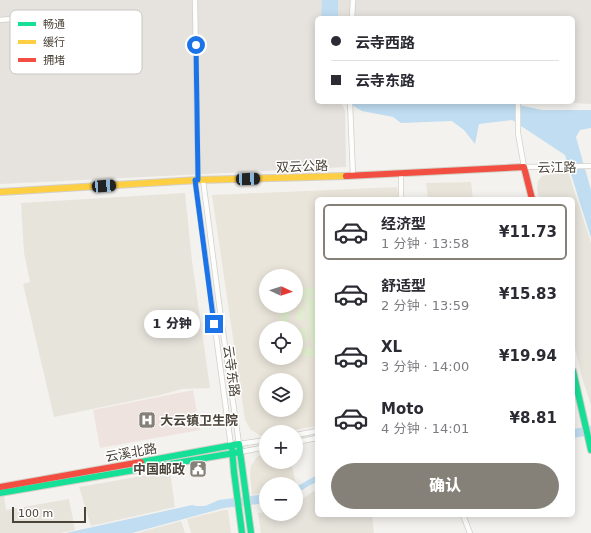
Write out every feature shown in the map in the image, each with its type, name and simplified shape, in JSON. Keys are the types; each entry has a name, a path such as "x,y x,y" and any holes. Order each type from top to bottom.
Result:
{"street":[{"path":"195,0 199,180"},
{"path":"352,16 353,0"},
{"path":"0,20 10,19"},
{"path":"350,104 353,176"},
{"path":"518,104 518,133 532,197"},
{"name":"云江路","path":"524,167 588,166"},
{"name":"双云公路","path":"0,192 199,180 353,176 524,167"},
{"path":"401,173 401,197"},
{"name":"云寺东路","path":"199,180 239,444"},
{"name":"云寺东路","path":"199,180 231,446"},
{"path":"575,390 586,425 591,450"},
{"path":"303,434 315,431"},
{"path":"303,441 315,438"},
{"name":"云溪北路","path":"0,487 259,441"},
{"path":"239,444 251,533"},
{"path":"231,446 242,533"},
{"name":"云溪北路","path":"0,493 259,448"},
{"path":"464,517 470,533"}],"shaded area":[{"path":"0,0 591,0 591,104 575,103 575,16 315,16 315,104 342,104 345,111 346,167 0,184"},
{"path":"568,171 591,243 591,405 575,348 575,197 539,197 537,188 538,181 542,176"},
{"path":"471,182 473,197 428,197 426,183"},
{"path":"397,187 399,197 315,197 315,426 303,428 303,425 259,425 259,435 251,430 245,420 212,195"},
{"path":"185,193 192,261 210,388 182,389 54,417 23,284 30,282 24,253 21,203"},
{"name":"大云镇卫生院","path":"193,390 200,430 100,448 93,410"},
{"path":"259,456 259,469 293,469 294,477 259,477 259,494 252,495 250,474 251,466"},
{"path":"170,471 175,507 91,526 79,487"},
{"path":"315,491 315,517 372,517 374,533 261,533 259,521 303,521 303,498"},
{"path":"4,496 6,510 69,499 75,530 60,533 0,533 0,497"},
{"path":"228,510 231,533 191,533 187,519"},
{"path":"181,521 185,533 137,533"}],"green space":[{"path":"315,287 315,296 303,299 303,289"},
{"path":"315,298 315,346 312,347 305,300"},
{"path":"303,309 305,319 300,320 295,318 298,313 303,313"},
{"path":"281,313 289,313 288,321 280,321"},
{"path":"306,328 308,343 303,338 303,329"},
{"path":"303,346 315,348 315,357 303,355"}],"water":[{"path":"322,0 338,0 338,16 321,16"},
{"path":"350,104 515,104 542,110 591,110 591,128 580,130 576,137 591,190 591,238 565,155 512,120 479,124 475,144 464,130 452,121 401,123 393,117 362,111"},
{"path":"591,426 591,435 575,438 575,429"},
{"path":"315,476 315,483 303,490 303,483"},
{"path":"259,495 259,504 224,508 132,533 66,533 192,505 205,506 219,500"}],"traffic: fast":[{"path":"575,380 591,450"},
{"path":"141,462 239,444 251,533"},
{"path":"232,449 242,533"},
{"path":"0,493 240,452"}],"traffic: slow":[{"path":"0,192 198,180 346,176"}],"traffic: jam":[{"path":"346,176 524,167 532,197"},
{"path":"0,487 141,462"}],"place":[{"name":"大云镇卫生院","path":"147,420"},
{"name":"中国邮政","path":"198,469"}],"route":[{"path":"196,45 198,180 195,180 214,324"}]}
